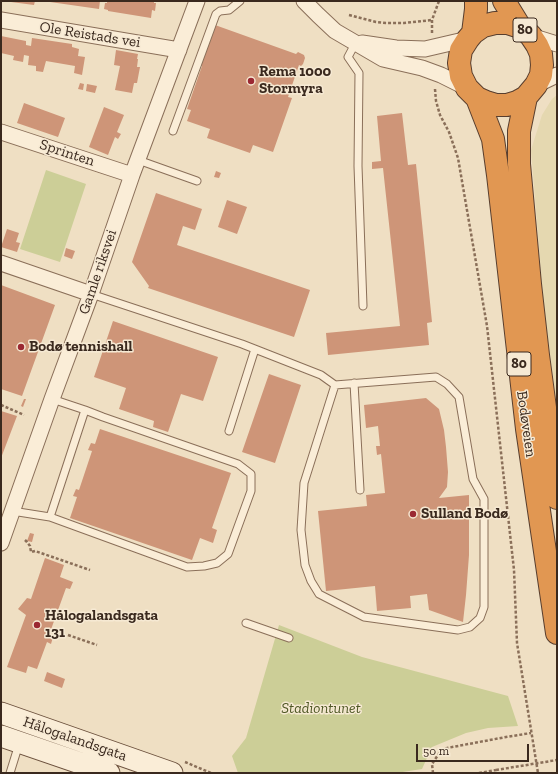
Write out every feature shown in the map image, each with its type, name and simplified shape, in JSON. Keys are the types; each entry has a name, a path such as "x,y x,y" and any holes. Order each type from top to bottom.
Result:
{"highway":[{"name":"Bodøveien","path":"476,1 476,9 470,36 461,50 459,63 461,76 472,93 493,139 526,422 557,633"},
{"name":"Bodøveien","path":"504,1 537,44 541,54 542,65 540,75 531,91 519,131 519,164 535,331 557,498"},
{"name":"80","path":"470,36 483,26 495,23 508,23 526,31"},
{"path":"472,93 486,102 496,105 507,105 517,102 531,91"}],"street":[{"name":"Gamle riksvei","path":"1,543 7,509 52,399 91,294 132,174 197,1"},
{"path":"304,1 318,16 335,30 384,59 441,74 472,93"},
{"name":"Ole Reistads vei","path":"1,20 179,50"},
{"path":"526,31 557,44"},
{"path":"356,42 396,48 424,49 470,36"},
{"path":"531,91 557,75"},
{"name":"Sprinten","path":"1,132 132,174"},
{"path":"1,263 91,294"},
{"name":"Hålogalandsgata","path":"1,713 179,767"},
{"name":"Hålogalandsgata","path":"10,739 109,773"}],"lane":[{"path":"173,131 216,14 220,11 229,10 240,1"},
{"path":"356,42 348,57 359,73 358,166 363,306"},
{"path":"138,160 197,181"},
{"path":"91,294 255,349 321,375 335,385 436,377 447,384 458,397 473,479 484,499 484,606 480,618 470,627 458,630 364,617 319,594 311,581 305,565 301,530 304,482 335,385"},
{"path":"229,431 255,349"},
{"path":"354,383 360,490"},
{"path":"7,509 50,517 187,566 204,566 217,563 228,554 251,491 251,474 238,464 52,399"},
{"path":"50,517 84,410"},
{"path":"246,623 289,638"},
{"path":"10,739 10,773"}],"path":[{"path":"432,35 432,20 439,1"},
{"path":"349,15 386,23 432,20"},
{"path":"434,88 440,115 449,132 458,158 487,326 514,570 517,643 538,773"},
{"path":"1,405 24,415"},
{"path":"24,540 30,546 31,552 35,551 90,570"},
{"path":"68,635 98,645"},
{"path":"433,773 432,764 440,752 447,748 531,733"},
{"path":"479,773 557,760"},
{"path":"179,767 210,773"}],"shaded area":[{"path":"557,95 557,407 544,309 531,150 542,115 552,99"}],"green space":[{"path":"46,170 86,184 60,262 20,249"},
{"name":"Stadiontunet","path":"279,625 362,657 508,696 518,726 488,728 466,733 432,747 422,769 396,773 238,773 232,756 246,738"}],"building":[{"path":"11,1 35,1 34,5"},
{"path":"50,1 100,1 99,9"},
{"path":"107,1 154,1 154,3 156,3 155,11 152,10 151,18 108,11 104,9"},
{"path":"215,25 296,54 298,52 304,55 305,58 303,64 301,66 299,65 288,97 292,98 273,152 253,145 250,153 207,138 210,129 187,121 191,110 187,109"},
{"path":"1,36 26,41 26,45 31,46 32,38 72,44 72,47 79,49 78,56 85,57 82,75 74,73 75,66 46,61 43,72 36,71 36,66 28,65 29,56 24,55 23,62 13,60 14,56 1,53"},
{"path":"116,50 138,54 137,67 140,67 137,83 134,83 132,93 115,90 120,66 114,65"},
{"path":"80,83 84,84 83,90 78,89"},
{"path":"87,84 97,86 95,93 86,91"},
{"path":"24,103 65,118 58,137 17,123"},
{"path":"104,107 124,115 117,132 121,134 118,139 115,137 108,155 89,147"},
{"path":"402,113 408,165 416,164 432,322 427,323 429,345 328,355 326,333 400,326 383,168 372,169 372,162 381,161 377,116"},
{"path":"216,171 221,173 219,178 214,177"},
{"path":"156,193 202,209 195,230 183,226 177,245 310,290 294,337 148,288 149,286 132,262"},
{"path":"227,200 247,207 237,234 218,227"},
{"path":"7,229 19,233 16,242 20,243 17,252 1,247"},
{"path":"66,248 75,251 72,259 64,256"},
{"name":"Bodø tennishall","path":"1,285 55,305 22,396 1,389"},
{"path":"113,321 218,357 203,401 181,394 168,432 153,427 154,421 119,409 126,388 94,377"},
{"path":"269,374 301,385 275,463 242,452"},
{"path":"426,398 439,409 444,430 448,472 447,487 439,498 469,495 469,555 463,622 429,610 427,594 410,596 411,608 377,611 375,586 326,591 318,511 367,506 366,495 385,493 381,454 377,455 376,446 380,446 378,426 366,428 364,405"},
{"path":"24,399 26,399 23,407 21,406"},
{"path":"1,411 17,416 1,458"},
{"path":"100,429 231,473 212,528 217,530 213,543 200,538 192,560 70,518 77,497 73,496 76,489 79,490 92,451 88,450 91,443 95,444"},
{"path":"30,533 34,534 32,542 27,541"},
{"name":"Hålogalandsgata 131","path":"45,558 64,565 60,577 73,582 70,589 66,588 49,635 53,637 51,644 47,642 37,669 28,666 26,673 7,667 26,615 18,609 27,598 31,599"},
{"path":"47,672 65,679 62,688 44,681"}],"place":[{"name":"Rema 1000 Stormyra","path":"251,81"},
{"name":"Bodø tennishall","path":"21,347"},
{"name":"Sulland Bodø","path":"413,514"},
{"name":"Hålogalandsgata 131","path":"37,625"}]}
